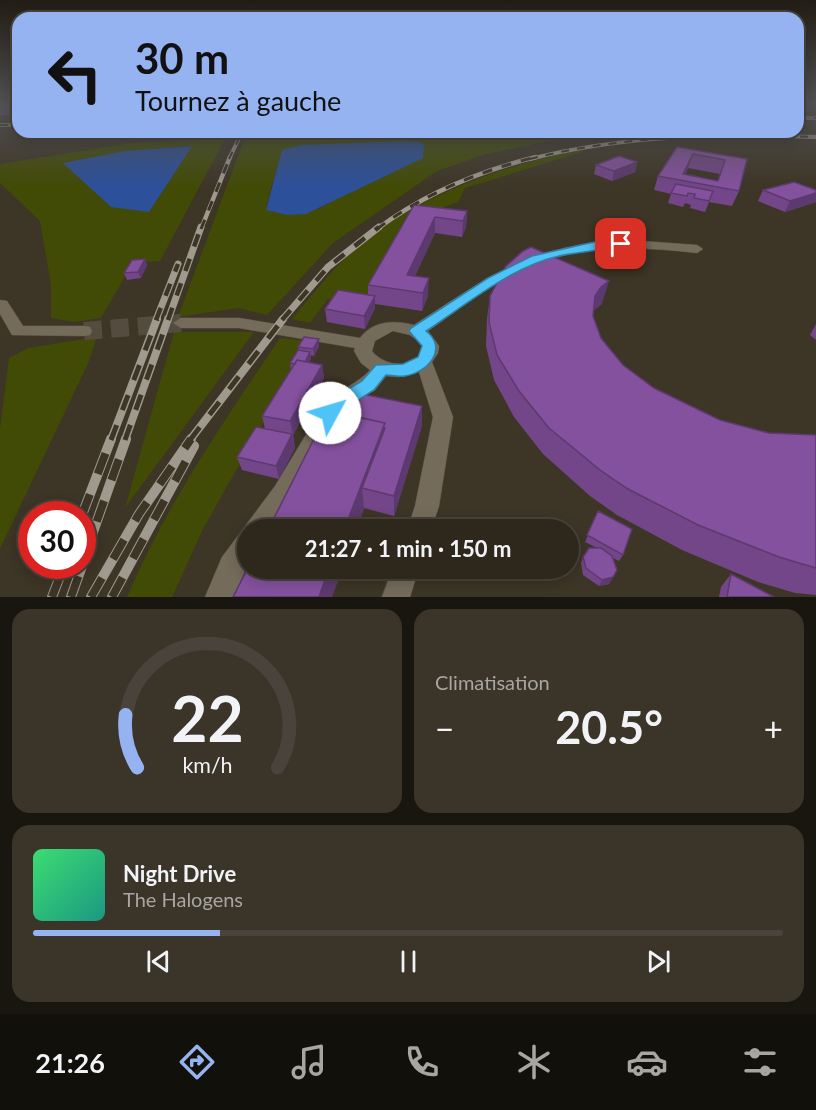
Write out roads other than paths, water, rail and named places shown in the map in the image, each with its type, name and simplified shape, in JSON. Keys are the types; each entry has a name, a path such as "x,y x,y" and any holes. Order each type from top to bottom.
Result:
{"street":[{"path":"417,331 515,268 556,253 603,244 697,249"},
{"path":"0,305 2,304 18,331 84,331"},
{"path":"181,323 239,323 364,344"},
{"path":"403,327 417,331 426,339 429,346 429,354 421,363 405,370 381,369 366,358 363,351 364,344 374,332 383,328 403,327"},
{"path":"421,363 426,366 443,417 423,519"},
{"path":"263,519 283,493 334,408 368,385 381,369"},
{"path":"219,597 231,566 237,557"},
{"path":"396,597 402,579"}],"water":[{"path":"420,142 424,145 423,158 306,214 287,215 266,210 282,150 301,145"},
{"path":"192,146 149,212 111,207 63,163 124,151"}],"tunnel":[{"path":"84,331 181,323"}],"railway":[{"path":"804,137 816,137"},
{"path":"229,159 239,138"},
{"path":"530,159 601,145 672,138"},
{"path":"201,229 230,157"},
{"path":"377,229 395,216 453,185 494,169 536,157"},
{"path":"168,320 201,227"},
{"path":"282,320 328,267 379,227"},
{"path":"156,320 178,264"},
{"path":"111,440 157,319"},
{"path":"125,440 168,319"},
{"path":"190,440 283,319"},
{"path":"87,501 111,439"},
{"path":"96,524 126,439"},
{"path":"91,597 139,514 191,439"},
{"path":"112,597 194,446"},
{"path":"52,597 59,579"},
{"path":"71,597 77,579"}]}
